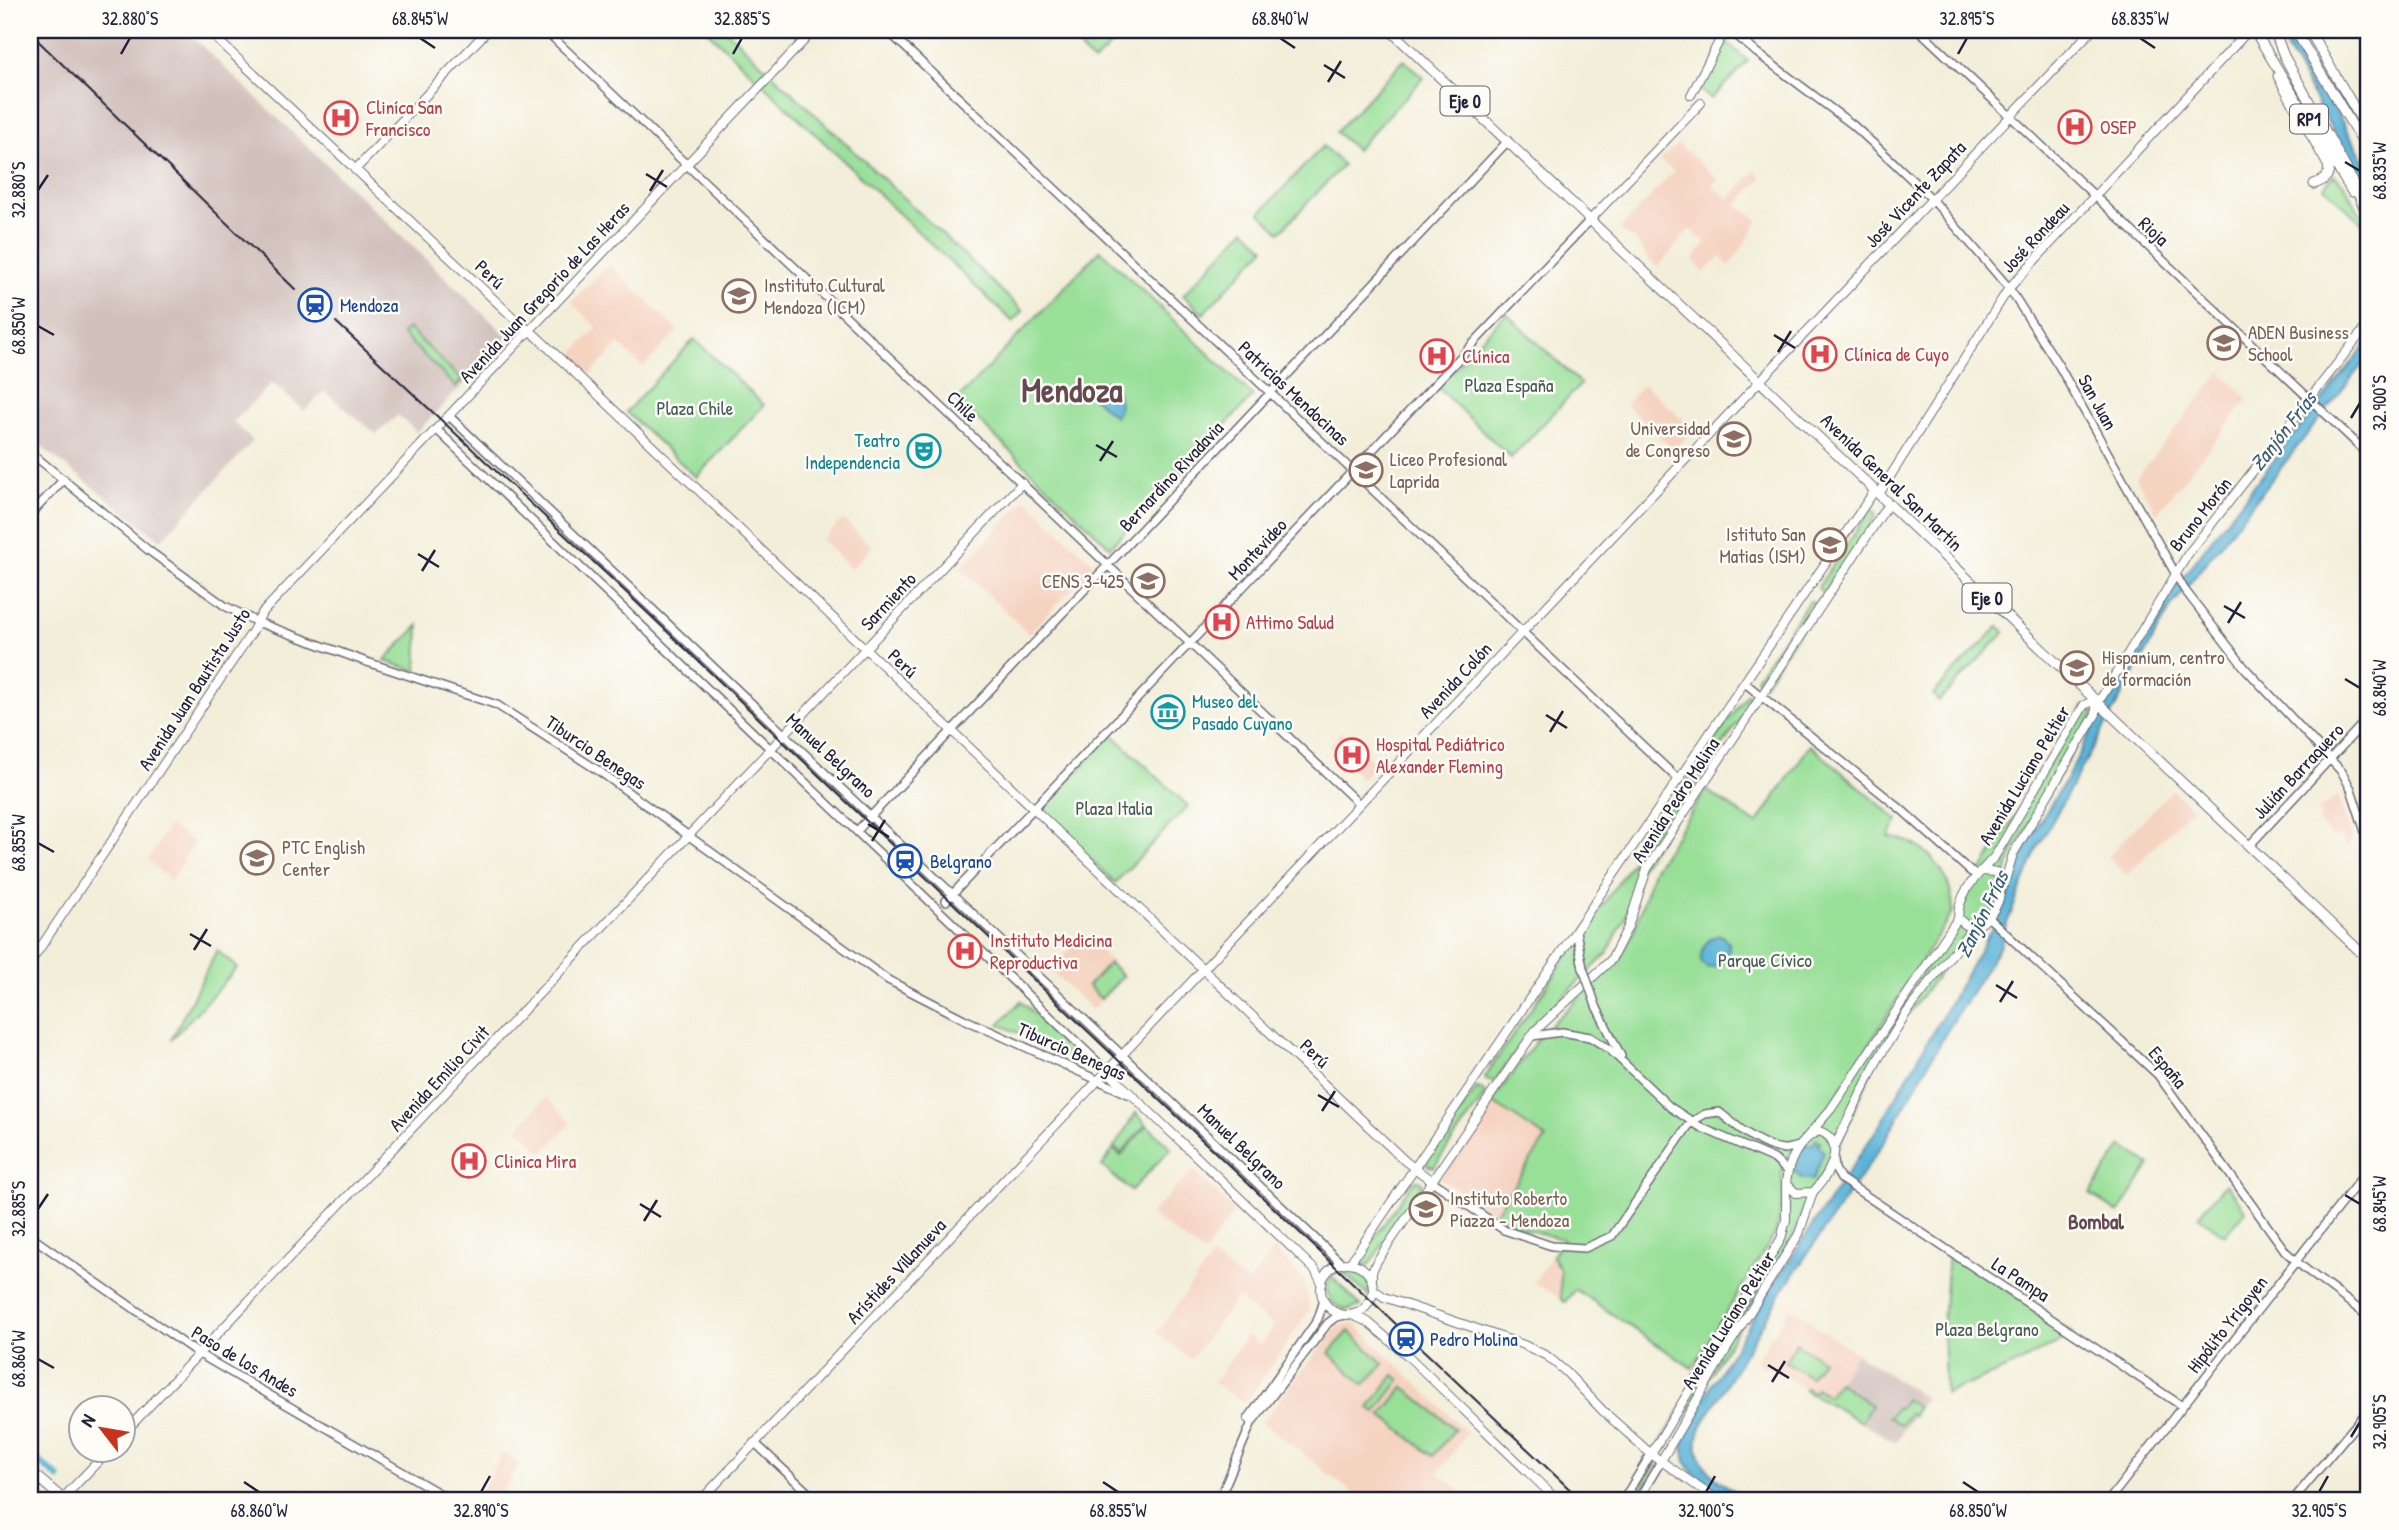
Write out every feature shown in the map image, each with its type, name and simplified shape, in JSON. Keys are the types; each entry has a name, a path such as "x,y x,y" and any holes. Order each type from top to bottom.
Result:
{"main road":[{"name":"Perú","path":"207,30 530,331 1203,969 1432,1181"},
{"path":"355,170 488,30"},
{"name":"Avenida Juan Gregorio de Las Heras","path":"439,426 814,30"},
{"name":"Avenida General San Martín","path":"1390,30 2369,960"},
{"path":"1691,95 1728,30"},
{"name":"José Vicente Zapata","path":"1761,380 2092,30"},
{"name":"RP1","path":"2252,30 2292,89 2369,218"},
{"name":"José Rondeau","path":"1877,492 2009,288 2252,30"},
{"name":"RP1","path":"2274,30 2347,170 2363,208"},
{"name":"RP1","path":"2309,30 2369,133"},
{"name":"RP1","path":"2296,31 2369,153"},
{"path":"2275,64 2282,85 2328,165 2329,173 2326,178 2314,184"},
{"path":"1591,219 1701,103"},
{"name":"Bruno Morón","path":"2103,708 2101,698 2179,581 2193,547 2369,323"},
{"name":"Avenida Colón","path":"1115,1062 1761,380"},
{"name":"Avenida Juan Bautista Justo","path":"30,963 253,632 262,613 439,426"},
{"name":"Sarmiento","path":"778,741 1022,483"},
{"name":"Avenida Pedro Molina","path":"1346,1264 1416,1169 1745,682 1877,492"},
{"name":"Avenida Pedro Molina","path":"1373,1285 1373,1267 1532,1036 1543,1022 1611,960 1628,927 1647,869 1889,503"},
{"name":"Avenida Luciano Peltier","path":"1958,918 1960,900 1978,873 1995,856 2084,705 2103,708"},
{"name":"Avenida Luciano Peltier","path":"1991,920 2013,854 2096,714 2103,708"},
{"name":"Avenida Emilio Civit","path":"136,1420 778,741"},
{"path":"1978,873 1996,873 2002,890"},
{"path":"1787,1171 1800,1146 1831,1109 1958,918 1961,923 1972,928"},
{"path":"1833,1148 1877,1061 1905,1015 1972,928 1991,920"},
{"name":"Arístides Villanueva","path":"701,1500 1115,1062"},
{"name":"Manuel Belgrano","path":"1107,1071 1315,1270 1322,1283"},
{"path":"1786,1183 1796,1193 1813,1192 1834,1160 1832,1141 1824,1132 1815,1132 1806,1138"},
{"name":"Avenida Luciano Peltier","path":"1651,1454 1781,1239 1786,1220 1787,1171"},
{"name":"Avenida Luciano Peltier","path":"1661,1461 1729,1345 1799,1234 1813,1192"},
{"path":"1557,1500 1408,1356 1368,1322 1332,1310 1324,1300 1322,1283 1329,1271 1346,1264 1365,1270 1384,1297 1524,1345 1547,1356 1566,1372 1602,1411 1651,1454 1717,1500"},
{"path":"1348,1315 1367,1306 1373,1285"},
{"path":"63,1500 96,1464"},
{"path":"30,1471 63,1500"},
{"path":"50,1500 63,1500"}],"street":[{"name":"Chile","path":"545,30 1359,804"},
{"name":"Patricias Mendocinas","path":"887,30 1679,780"},
{"name":"San Juan","path":"1728,30 1853,124 1932,199 2009,288 2059,366 2179,581 2253,677 2339,767 2348,783 2369,844"},
{"name":"Rioja","path":"1919,30 2369,455"},
{"name":"Bernardino Rivadavia","path":"857,831 1508,141"},
{"name":"Montevideo","path":"946,901 1591,219"},
{"name":"Manuel Belgrano","path":"449,416 1346,1264"},
{"name":"Manuel Belgrano","path":"439,426 1107,1071"},
{"name":"Tiburcio Benegas","path":"30,452 177,571 225,606 257,622 371,664 497,705 599,771 894,984 1137,1100"},
{"path":"30,515 64,479"},
{"path":"1745,682 1978,873"},
{"name":"Julián Barraquero","path":"2249,846 2369,717"},
{"name":"España","path":"1991,920 2158,1075 2286,1252 2369,1317"},
{"path":"1576,932 1583,968 1595,1006 1609,1037 1629,1068"},
{"path":"1532,1036 1562,1032 1590,1037 1609,1049 1670,1107 1691,1122 1774,1159 1787,1171"},
{"path":"1691,1122 1705,1114 1719,1112 1740,1129 1767,1144 1783,1149 1800,1146"},
{"name":"Perú","path":"1432,1181 1504,1230 1552,1246 1585,1248 1612,1236 1691,1122"},
{"path":"1834,1160 1835,1169 1842,1179"},
{"name":"Hipólito Yrigoyen","path":"2109,1500 2369,1168"},
{"path":"1821,1182 1834,1177 1842,1179"},
{"name":"La Pampa","path":"1842,1179 2182,1406"},
{"name":"Paso de los Andes","path":"30,1236 199,1354 451,1500"},
{"path":"1248,1419 1321,1315 1324,1300"},
{"path":"1219,1500 1252,1422 1328,1323 1336,1317 1348,1315"},
{"path":"2293,1500 2369,1409"},
{"path":"755,1443 816,1500"},
{"path":"1623,1500 1651,1454"},
{"path":"1638,1500 1661,1461"}],"shaded area":[{"path":"30,30 185,30 509,338 417,432 398,415 376,434 324,391 305,411 272,383 233,422 253,441 161,540 30,438"},
{"path":"1678,144 1718,179 1712,186 1729,199 1756,170 1762,178 1737,205 1759,220 1730,267 1720,257 1704,273 1693,260 1706,243 1690,229 1658,267 1648,259 1637,241 1620,229 1674,171 1659,161"},
{"path":"609,264 678,331 643,367 619,344 591,374 571,355 597,328 571,302"},
{"path":"2221,372 2248,399 2157,513 2136,478"},
{"path":"1644,384 1694,430 1674,450 1625,405"},
{"path":"1026,499 1095,565 1029,634 960,568"},
{"path":"843,519 872,547 851,569 822,540"},
{"name":"Hospital Pediátrico Alexander Fleming","path":"1341,731 1376,765 1362,778 1330,747"},
{"path":"2172,790 2192,808 2127,875 2107,857"},
{"path":"2338,795 2353,839 2347,846 2339,836 2333,838 2317,821 2321,815 2317,811"},
{"path":"169,826 195,842 171,881 148,860"},
{"path":"1083,935 1125,975 1092,1010 1051,970"},
{"path":"546,1097 571,1123 543,1153 518,1128"},
{"path":"1492,1102 1546,1138 1494,1215 1440,1178"},
{"path":"1194,1170 1234,1212 1204,1254 1150,1214"},
{"path":"1274,1249 1305,1281 1310,1310 1245,1404 1214,1383 1247,1335 1261,1345 1274,1326 1237,1298 1191,1359 1156,1333 1212,1257 1248,1283"},
{"path":"1551,1257 1560,1273 1560,1298 1534,1283"},
{"path":"1790,1308 1813,1320 1812,1324 1925,1397 1895,1442 1766,1366 1764,1368 1756,1360"},
{"path":"1354,1323 1468,1433 1438,1473 1472,1500 1362,1500 1262,1422 1337,1326"},
{"path":"1856,1354 1924,1399 1895,1442 1824,1402"},
{"path":"503,1453 520,1463 499,1500 476,1500"}],"green space":[{"path":"706,30 726,30 1023,311 1013,322"},
{"path":"1060,30 1126,30 1094,62"},
{"path":"1725,41 1748,61 1711,99 1699,89"},
{"path":"1404,60 1423,78 1356,150 1336,132"},
{"path":"1323,146 1343,165 1280,232 1260,213"},
{"path":"2334,175 2345,185 2369,230 2324,187"},
{"path":"1245,229 1265,248 1203,314 1183,295"},
{"path":"1100,250 1253,396 1110,547 957,400"},
{"name":"Plaza España","path":"1506,313 1581,384 1511,458 1437,387"},
{"path":"408,328 462,380 456,387 402,334"},
{"name":"Plaza Chile","path":"694,339 764,405 696,477 626,412"},
{"path":"1872,508 1876,516 1826,592 1821,592 1818,587"},
{"path":"1811,601 1816,605 1815,608 1764,684 1760,684 1756,678"},
{"path":"419,625 417,671 384,661"},
{"path":"1999,626 2005,632 1939,701 1933,694"},
{"path":"1747,694 1753,699 1752,702 1695,786 1689,786 1687,780"},
{"path":"2084,706 2095,713 2013,853 1994,907 1975,926 1880,1051 1833,1159 1813,1191 1792,1238 1635,1500 1626,1500 1783,1239 1788,1171 1794,1157 1960,918 1963,900"},
{"name":"Plaza Italia","path":"1112,734 1188,806 1115,883 1039,811"},
{"name":"Parque Cívico","path":"1810,745 1898,820 1889,837 1909,842 1936,862 1947,880 1953,911 1830,1106 1790,1153 1782,1172 1783,1200 1776,1232 1692,1368 1575,1289 1565,1302 1561,1299 1560,1270 1552,1256 1563,1239 1524,1229 1494,1215 1546,1138 1492,1102 1542,1033 1620,959 1636,926 1653,870 1706,790 1757,824"},
{"path":"1680,792 1687,797 1640,868 1626,916 1607,954 1537,1022 1494,1082 1486,1080 1485,1076"},
{"path":"217,950 237,968 171,1040"},
{"path":"1109,963 1123,976 1101,999 1088,986"},
{"path":"1021,1001 1090,1066 999,1024"},
{"path":"1477,1088 1483,1090 1485,1095 1434,1167 1428,1166 1426,1161"},
{"path":"1136,1113 1146,1124 1121,1154 1114,1147"},
{"path":"1147,1125 1171,1148 1131,1191 1102,1166 1113,1149 1121,1156"},
{"path":"2122,1146 2150,1165 2119,1213 2090,1194"},
{"path":"1417,1180 1422,1182 1421,1187 1368,1266 1359,1260"},
{"path":"2226,1183 2246,1211 2225,1235 2198,1216"},
{"name":"Plaza Belgrano","path":"1948,1252 2074,1334 2013,1366 1945,1394 1943,1322"},
{"path":"1348,1267 1365,1277 1368,1296 1340,1269"},
{"path":"1331,1276 1361,1306 1346,1310 1332,1303 1326,1289"},
{"path":"1349,1331 1384,1364 1364,1385 1329,1353"},
{"path":"1796,1343 1822,1360 1810,1377 1785,1361"},
{"path":"1394,1375 1400,1380 1376,1412 1369,1408"},
{"path":"1838,1382 1871,1405 1861,1422 1804,1390 1806,1388 1814,1392 1816,1388 1828,1396"},
{"path":"1404,1387 1455,1429 1433,1456 1381,1415"},
{"path":"1905,1399 1918,1407 1913,1415 1909,1413 1901,1425 1888,1417"}],"water":[{"path":"2276,30 2290,30 2369,169 2369,195"},
{"path":"2369,341 2369,356 2171,607 2037,849 2000,946 1947,1031 1883,1144 1784,1288 1702,1425 1698,1450 1702,1461 1716,1478 1747,1500 1728,1500 1687,1464 1683,1447 1688,1424 1774,1283 1881,1123 1999,916 2030,838 2066,780 2096,721 2164,603"},
{"path":"1098,381 1110,386 1117,394 1119,405 1115,417 1082,387"},
{"path":"1721,935 1729,943 1726,957 1717,966 1707,968 1701,962 1703,948 1712,938"},
{"path":"1816,1139 1824,1152 1813,1180 1801,1178 1791,1166 1804,1145 1813,1144"}],"waterway":[{"path":"30,1454 59,1478"}],"tram line":[{"path":"30,33 296,290"},
{"path":"336,322 613,580 1581,1500"}],"place":[{"name":"Cliníca San Francisco","path":"341,118"},
{"name":"OSEP","path":"2075,127"},
{"name":"Instituto Cultural Mendoza (ICM)","path":"739,296"},
{"name":"Mendoza","path":"315,305"},
{"name":"ADEN Business School","path":"2224,343"},
{"name":"Clínica de Cuyo","path":"1820,354"},
{"name":"Clínica","path":"1437,356"},
{"name":"Universidad de Congreso","path":"1734,439"},
{"name":"Teatro Independencia","path":"924,451"},
{"name":"Liceo Profesional Laprida","path":"1366,470"},
{"name":"Istituto San Matias (ISM)","path":"1830,545"},
{"name":"CENS 3-425","path":"1148,581"},
{"name":"Attimo Salud","path":"1222,622"},
{"name":"Hispanium, centro de formación","path":"2077,668"},
{"name":"Museo del Pasado Cuyano","path":"1168,712"},
{"name":"Hospital Pediátrico Alexander Fleming","path":"1352,755"},
{"name":"PTC English Center","path":"257,858"},
{"name":"Belgrano","path":"905,861"},
{"name":"Instituto Medicina Reproductiva","path":"965,951"},
{"name":"Clinica Mira","path":"469,1161"},
{"name":"Instituto Roberto Piazza - Mendoza","path":"1426,1209"},
{"name":"Pedro Molina","path":"1406,1339"}],"district":[{"name":"Mendoza","path":"1072,390"},
{"name":"Bombal","path":"2096,1221"}],"water label":[{"name":"Zanjón Frías","path":"2283,431"},
{"name":"Zanjón Frías","path":"1982,914"}]}
